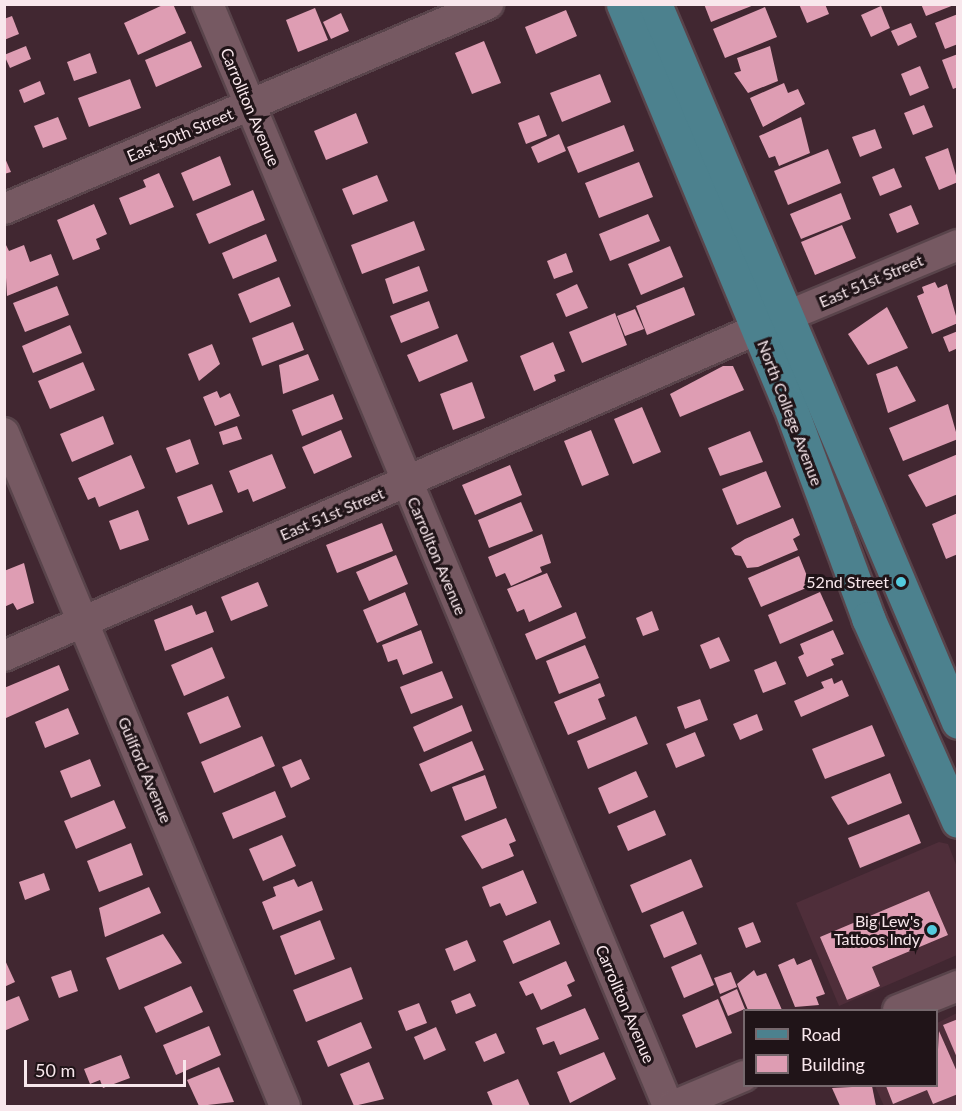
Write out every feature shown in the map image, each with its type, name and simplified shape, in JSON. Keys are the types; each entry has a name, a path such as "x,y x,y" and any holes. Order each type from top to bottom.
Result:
{"main road":[{"name":"North College Avenue","path":"623,4 957,722"},
{"name":"North College Avenue","path":"654,4 771,323 868,618 957,821"}],"street":[{"name":"Carrollton Avenue","path":"208,4 668,1107"},
{"name":"East 50th Street","path":"4,209 488,4"},
{"name":"East 51st Street","path":"4,656 771,323 957,245"},
{"name":"Guilford Avenue","path":"4,433 285,1107"},
{"path":"903,1009 957,986"},
{"path":"674,1107 743,1076"}],"shaded area":[{"path":"939,842 948,844 957,867 957,955 839,1006 796,903"},
{"path":"957,1013 957,1106 884,1106 875,1087 938,1087 938,1022"}],"building":[{"path":"165,4 173,4 186,33 138,55 124,23"},
{"path":"704,4 754,4 754,5 711,22"},
{"path":"799,4 825,4 829,14 807,23"},
{"path":"921,4 954,4 954,5 926,16"},
{"path":"881,6 890,28 871,37 861,15"},
{"path":"765,7 777,37 725,58 713,29"},
{"path":"315,8 328,40 298,52 286,20"},
{"path":"566,10 577,36 536,54 525,27"},
{"path":"341,13 349,31 331,39 323,22"},
{"path":"958,14 958,44 945,49 935,23"},
{"path":"12,16 19,34 4,40 4,19"},
{"path":"911,23 917,37 898,46 891,31"},
{"path":"191,41 202,67 156,87 145,60"},
{"path":"484,41 501,83 472,94 455,53"},
{"path":"26,46 31,59 10,68 4,55"},
{"path":"770,46 778,81 748,93 734,73 741,71 737,58"},
{"path":"90,53 97,73 74,81 67,62"},
{"path":"958,54 958,87 953,89 942,60"},
{"path":"920,66 929,88 910,96 901,74"},
{"path":"600,74 611,102 562,122 550,93"},
{"path":"130,79 141,108 89,127 78,98"},
{"path":"40,81 45,94 24,103 19,90"},
{"path":"784,83 788,93 798,89 805,104 763,127 750,98"},
{"path":"924,105 933,127 913,135 904,113"},
{"path":"356,113 368,143 326,160 314,131"},
{"path":"539,115 547,136 526,144 518,123"},
{"path":"58,117 67,139 43,148 34,126"},
{"path":"801,117 810,153 779,166 775,156 769,158 759,136"},
{"path":"624,125 634,151 578,173 567,147"},
{"path":"875,129 882,148 860,157 852,137"},
{"path":"559,134 566,151 538,163 531,147"},
{"path":"948,148 958,182 939,190 925,157"},
{"path":"828,149 841,183 788,205 774,171"},
{"path":"4,156 11,172 4,174"},
{"path":"220,156 231,185 193,201 181,173"},
{"path":"639,162 653,197 599,218 585,183"},
{"path":"894,168 902,187 880,196 872,177"},
{"path":"159,173 174,207 130,225 119,198 146,187 143,180"},
{"path":"377,175 388,201 353,215 342,189"},
{"path":"253,190 265,220 209,244 196,214"},
{"path":"841,193 851,219 801,239 790,214"},
{"path":"94,204 107,234 96,239 100,249 73,260 57,220"},
{"path":"911,205 919,224 897,233 889,214"},
{"path":"648,214 660,241 610,261 599,234"},
{"path":"414,221 425,250 362,274 351,245"},
{"path":"842,225 856,258 815,275 801,242"},
{"path":"266,234 277,261 233,279 222,253"},
{"path":"4,241 9,251 24,245 30,262 51,254 59,275 7,296"},
{"path":"670,246 683,277 641,295 628,264"},
{"path":"566,253 573,272 554,279 547,261"},
{"path":"419,266 428,291 393,304 385,279"},
{"path":"279,277 291,306 250,323 238,294"},
{"path":"935,282 938,288 947,284 958,323 932,334 917,296 924,293 922,287"},
{"path":"577,284 588,308 566,317 556,294"},
{"path":"57,286 69,315 25,332 13,303"},
{"path":"684,287 695,315 647,335 636,306"},
{"path":"429,301 439,328 401,343 390,316"},
{"path":"887,307 908,348 868,365 848,334"},
{"path":"635,309 644,329 625,336 617,316"},
{"path":"615,313 627,345 582,363 569,332"},
{"path":"293,322 304,350 262,366 252,338"},
{"path":"70,325 82,353 33,373 22,346"},
{"path":"958,331 958,348 949,352 943,337"},
{"path":"457,334 468,361 419,382 407,355"},
{"path":"553,342 565,371 554,375 556,381 534,391 520,356"},
{"path":"212,344 220,364 199,381 188,354"},
{"path":"308,354 319,380 283,394 279,365"},
{"path":"83,362 95,390 50,409 38,381"},
{"path":"723,366 733,366 744,390 680,417 670,394"},
{"path":"897,366 916,401 888,413 876,374"},
{"path":"472,382 485,418 453,430 440,394"},
{"path":"217,391 220,398 230,393 240,416 215,426 203,397"},
{"path":"333,394 343,419 302,436 292,410"},
{"path":"948,404 958,439 903,461 889,428"},
{"path":"642,407 661,452 633,464 614,419"},
{"path":"103,416 114,444 72,462 60,434"},
{"path":"237,426 242,439 223,445 219,432"},
{"path":"341,430 352,457 314,474 302,447"},
{"path":"591,430 609,475 582,486 564,441"},
{"path":"750,431 763,462 720,476 708,448"},
{"path":"190,439 199,464 176,473 166,448"},
{"path":"272,454 286,488 253,502 248,489 238,493 229,471"},
{"path":"958,454 958,494 926,507 908,475"},
{"path":"131,455 145,488 99,507 95,497 88,500 78,478"},
{"path":"510,465 522,495 475,515 462,485"},
{"path":"766,471 781,507 737,525 722,489"},
{"path":"212,484 223,512 188,525 177,497"},
{"path":"521,502 533,531 489,548 478,520"},
{"path":"138,510 149,540 120,550 109,521"},
{"path":"958,513 958,554 946,559 932,524"},
{"path":"793,518 800,535 793,539 798,550 758,567 747,568 741,556 735,555 731,548 745,539"},
{"path":"382,523 393,551 337,573 326,545"},
{"path":"542,534 551,563 540,567 542,572 511,586 505,573 496,577 488,557"},
{"path":"396,555 408,584 369,601 356,572"},
{"path":"799,556 811,586 761,607 748,578"},
{"path":"24,563 34,603 17,610 13,603 4,607 4,571"},
{"path":"547,573 562,607 529,622 524,609 517,612 507,589"},
{"path":"258,582 268,606 231,621 221,597"},
{"path":"405,592 418,625 377,643 363,610"},
{"path":"820,592 833,621 780,644 768,615"},
{"path":"192,605 196,615 206,611 214,632 165,651 154,620"},
{"path":"652,611 659,630 643,636 636,618"},
{"path":"576,612 586,638 536,660 525,634"},
{"path":"421,630 433,663 403,675 397,659 388,662 382,645"},
{"path":"833,630 844,654 831,659 834,665 807,677 798,657 804,654 800,644"},
{"path":"719,637 730,661 710,669 700,645"},
{"path":"585,645 599,678 559,694 546,661"},
{"path":"212,647 225,678 184,696 171,665"},
{"path":"776,661 786,684 763,693 754,670"},
{"path":"59,665 69,690 6,718 4,688"},
{"path":"442,671 453,698 411,714 400,687"},
{"path":"832,678 834,684 842,680 849,696 801,717 794,701 824,688 821,682"},
{"path":"600,683 605,696 598,699 606,719 568,735 554,702"},
{"path":"228,696 241,727 200,744 187,713"},
{"path":"700,699 708,720 685,729 677,707"},
{"path":"462,705 472,731 424,752 413,727"},
{"path":"68,708 79,734 45,748 35,722"},
{"path":"757,714 763,730 740,740 733,724"},
{"path":"636,716 648,744 588,769 577,741"},
{"path":"872,725 885,756 825,779 812,749"},
{"path":"695,732 705,756 676,768 666,744"},
{"path":"262,736 275,766 214,793 201,762"},
{"path":"472,741 484,770 431,792 419,764"},
{"path":"90,759 101,786 71,798 60,771"},
{"path":"301,759 310,779 291,788 282,767"},
{"path":"636,771 648,797 609,814 598,788"},
{"path":"890,773 902,803 848,825 831,797"},
{"path":"485,775 497,808 465,821 452,787"},
{"path":"275,791 286,817 233,839 222,813"},
{"path":"114,800 126,828 76,849 64,821"},
{"path":"655,810 666,835 628,851 617,826"},
{"path":"909,814 921,843 860,868 848,838"},
{"path":"506,818 516,841 509,844 514,856 482,869 461,836"},
{"path":"282,835 296,866 263,881 249,849"},
{"path":"131,843 143,875 99,892 87,861"},
{"path":"691,859 703,887 642,913 630,885"},
{"path":"523,870 537,903 506,916 500,903 490,907 482,887"},
{"path":"44,873 50,890 25,900 19,882"},
{"path":"294,879 298,887 312,881 323,910 273,930 262,902 276,896 273,887"},
{"path":"149,887 161,913 105,937 99,908"},
{"path":"929,891 948,935 872,967 880,986 847,1000 820,937"},
{"path":"683,911 697,944 664,958 650,925"},
{"path":"320,920 335,959 295,975 280,936"},
{"path":"550,920 560,944 513,964 503,941"},
{"path":"753,922 761,942 746,948 738,928"},
{"path":"163,934 182,963 119,990 106,958"},
{"path":"467,940 476,961 454,971 445,949"},
{"path":"701,954 714,985 684,998 671,967"},
{"path":"4,958 15,982 4,987"},
{"path":"794,958 797,965 811,959 825,994 816,997 819,1005 795,1007 778,965"},
{"path":"566,961 575,981 567,985 572,996 541,1010 533,993 526,996 519,982"},
{"path":"351,967 363,999 306,1022 293,990"},
{"path":"71,970 78,991 59,998 51,977"},
{"path":"754,970 757,976 766,973 782,1009 748,1009 737,984"},
{"path":"731,972 737,987 720,994 714,978"},
{"path":"191,986 203,1012 156,1033 144,1007"},
{"path":"737,989 745,1009 728,1016 720,997"},
{"path":"470,993 476,1006 456,1014 451,1001"},
{"path":"19,996 29,1020 4,1031 4,1002"},
{"path":"718,999 732,1033 696,1048 682,1015"},
{"path":"419,1003 427,1023 406,1031 398,1011"},
{"path":"585,1008 599,1039 560,1055 554,1041 543,1045 536,1028"},
{"path":"958,1019 958,1060 943,1025"},
{"path":"361,1022 372,1048 328,1067 317,1041"},
{"path":"209,1026 221,1055 176,1075 163,1045"},
{"path":"436,1027 446,1050 424,1060 414,1037"},
{"path":"939,1031 958,1074 958,1094 933,1104 927,1090 893,1104 886,1087 938,1087"},
{"path":"496,1033 505,1053 484,1062 475,1042"},
{"path":"604,1052 616,1079 570,1103 557,1072"},
{"path":"121,1055 130,1078 103,1088 100,1080 90,1084 84,1069"},
{"path":"369,1062 384,1099 354,1106 340,1074"},
{"path":"219,1067 234,1102 199,1106 187,1080"},
{"path":"518,1079 530,1106 493,1106 487,1092"},
{"path":"872,1087 876,1106 840,1106 832,1088"}],"place":[{"name":"52nd Street","path":"901,582"},
{"name":"Big Lew's Tattoos Indy","path":"932,930"}]}
